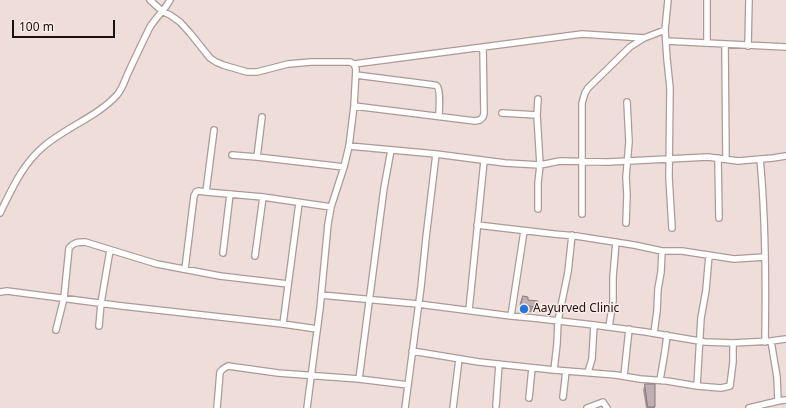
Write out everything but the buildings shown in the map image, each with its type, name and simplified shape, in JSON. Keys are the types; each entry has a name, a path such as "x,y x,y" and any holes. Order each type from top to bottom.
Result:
{"street":[{"path":"150,0 162,11 180,22 210,58 222,65 247,72 257,72 288,64 312,62 350,62 354,64 582,34 644,38"},
{"path":"0,213 28,162 43,147 106,105 118,94 124,84 143,40 170,0"},
{"path":"668,0 665,30 670,88 669,177 672,228"},
{"path":"707,0 707,44"},
{"path":"748,46 749,0"},
{"path":"582,214 582,103 584,93 597,78 630,47 644,38 665,30"},
{"path":"666,41 786,48"},
{"path":"725,44 726,159"},
{"path":"354,106 475,121 480,120 484,113 483,47"},
{"path":"307,408 321,295 325,247 331,207 349,146 356,75 354,64"},
{"path":"356,75 437,86 439,93 439,116"},
{"path":"538,99 537,115 540,165 538,209"},
{"path":"626,223 628,195 626,177 629,142 627,102"},
{"path":"502,114 537,115"},
{"path":"257,157 262,116"},
{"path":"206,192 214,130"},
{"path":"349,146 436,154 504,163 540,165 560,161 608,162 708,157 738,161 786,156"},
{"path":"360,379 384,188 391,150"},
{"path":"405,408 436,154"},
{"path":"232,155 344,167"},
{"path":"718,158 718,218"},
{"path":"760,159 764,209 768,342 777,377 778,401"},
{"path":"469,310 484,161"},
{"path":"185,269 194,196 196,192 264,197 331,207"},
{"path":"223,253 230,194"},
{"path":"255,256 264,197"},
{"path":"283,324 300,203"},
{"path":"477,225 572,235 662,251 682,252 734,259 765,257"},
{"path":"511,316 524,231"},
{"path":"554,370 558,321 568,272 572,235"},
{"path":"56,330 64,298 68,253 72,244 78,242 84,242 157,264 220,276 288,284"},
{"path":"609,327 613,301 613,277 616,242"},
{"path":"99,326 110,250"},
{"path":"654,333 662,251"},
{"path":"697,386 701,318 706,290 709,255"},
{"path":"0,292 7,291 101,304 317,329"},
{"path":"321,295 418,304 629,329 705,342 768,342 786,339"},
{"path":"588,372 592,359 594,325"},
{"path":"624,376 629,329"},
{"path":"660,380 667,335"},
{"path":"412,351 459,359 532,368 588,372 721,388 730,386 733,362 733,343"},
{"path":"453,408 459,359"},
{"path":"496,406 499,364"},
{"path":"217,408 220,372 223,368 228,366 278,373 360,379 408,385"},
{"path":"529,398 532,368"},
{"path":"563,397 566,371"},
{"path":"751,408 786,400"},
{"path":"587,408 603,402 608,408"}],"place":[{"name":"Aayurved Clinic","path":"524,309"}]}
